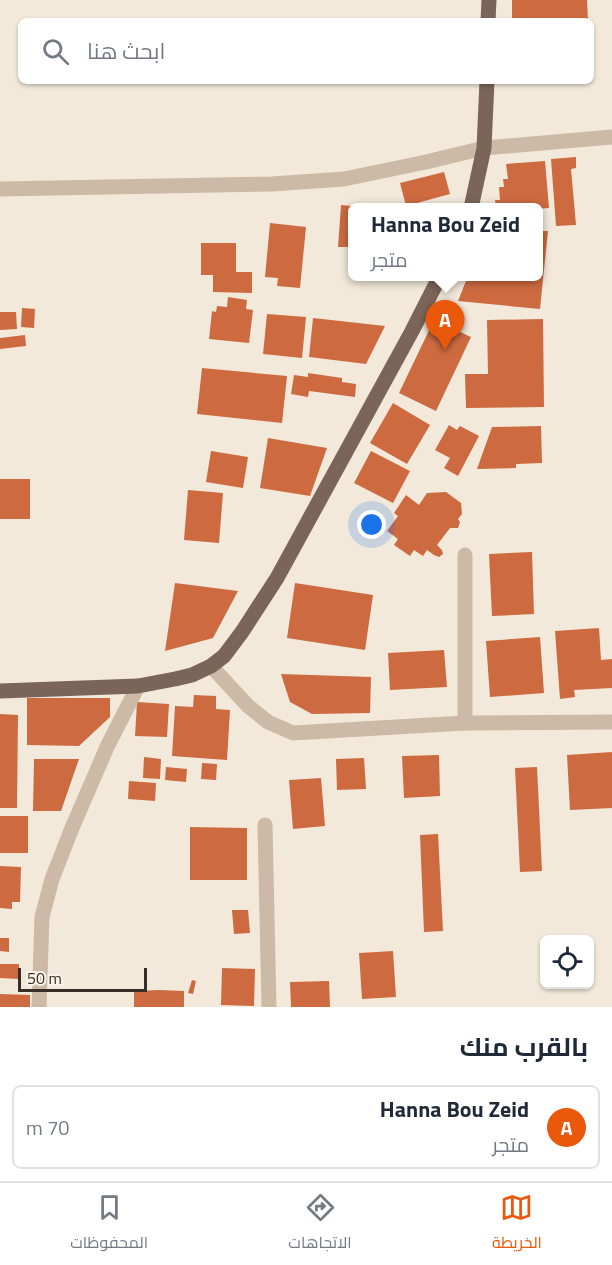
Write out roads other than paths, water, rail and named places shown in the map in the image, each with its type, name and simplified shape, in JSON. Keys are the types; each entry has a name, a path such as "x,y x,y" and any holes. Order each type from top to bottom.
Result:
{"main road":[{"path":"489,0 489,18"},
{"path":"472,203 484,148 487,84"},
{"path":"0,691 138,686 192,675 211,666 224,656 277,578 437,281"}],"street":[{"path":"0,189 272,184 334,179 426,162 484,148 612,137"},
{"path":"465,555 465,723"},
{"path":"211,666 248,706 268,722 293,733 465,723 612,722"},
{"path":"39,1007 42,918 52,879 107,747 138,686"},
{"path":"265,825 269,1007"}],"place":[{"name":"Hanna Bou Zeid","path":"445,350"}]}
